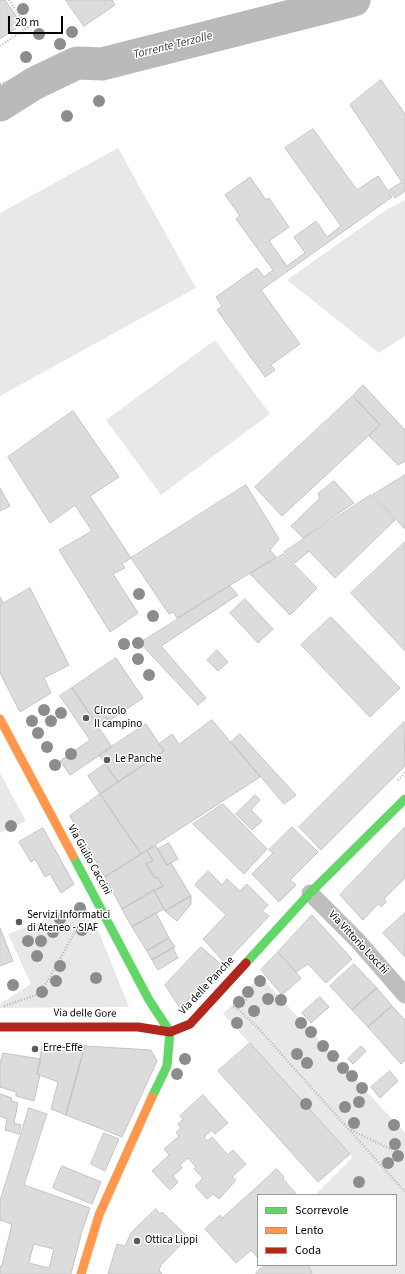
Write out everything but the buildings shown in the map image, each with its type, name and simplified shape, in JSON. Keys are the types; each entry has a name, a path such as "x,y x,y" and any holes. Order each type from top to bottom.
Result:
{"street":[{"name":"Via Giulio Caccini","path":"0,719 149,1000 170,1032"},
{"name":"Via delle Panche","path":"170,1032 190,1024 310,893 405,799"},
{"name":"Via Vittorio Locchi","path":"310,893 357,940 405,995"},
{"name":"Via delle Gore","path":"0,1026 122,1027 170,1032"},
{"path":"81,1274 99,1215 110,1188 167,1066 170,1032"}],"path":[{"path":"0,46 28,28 9,0"},
{"path":"0,84 96,52"},
{"path":"3,1010 4,1006 36,995 47,982 75,932 86,920"},
{"path":"237,1008 248,998"},
{"path":"230,1006 237,1008 259,1029 405,1192"},
{"path":"349,1129 405,1156"}],"shaded area":[{"path":"118,148 196,288 0,396 0,213"},
{"path":"405,200 405,336 379,353 287,280 386,210"},
{"path":"215,340 270,414 161,495 106,420"},
{"path":"0,773 26,821 0,833"},
{"path":"85,905 101,937 129,1007 0,1008 0,1004 31,984 8,934"},
{"path":"260,976 405,1133 405,1274 310,1274 301,1266 397,1266 397,1194 316,1194 353,1157 223,1014"}],"waterway":[{"name":"Torrente Terzolle","path":"0,105 35,83 77,63 102,64 354,0"}],"traffic: fast":[{"path":"246,963 310,893 405,799"},
{"path":"73,856 149,1000 170,1032"},
{"path":"152,1097 167,1066 170,1032"}],"traffic: slow":[{"path":"0,719 73,856"},
{"path":"81,1274 99,1215 152,1097"}],"traffic: jam":[{"path":"0,1027 138,1027 170,1032 190,1024 246,963"}],"place":[{"name":"Circolo Il campino","path":"86,718"},
{"name":"Le Panche","path":"107,760"},
{"name":"Servizi Informatici di Ateneo - SIAF","path":"19,922"},
{"name":"Erre-Effe","path":"35,1049"},
{"name":"Ottica Lippi","path":"137,1241"}]}
